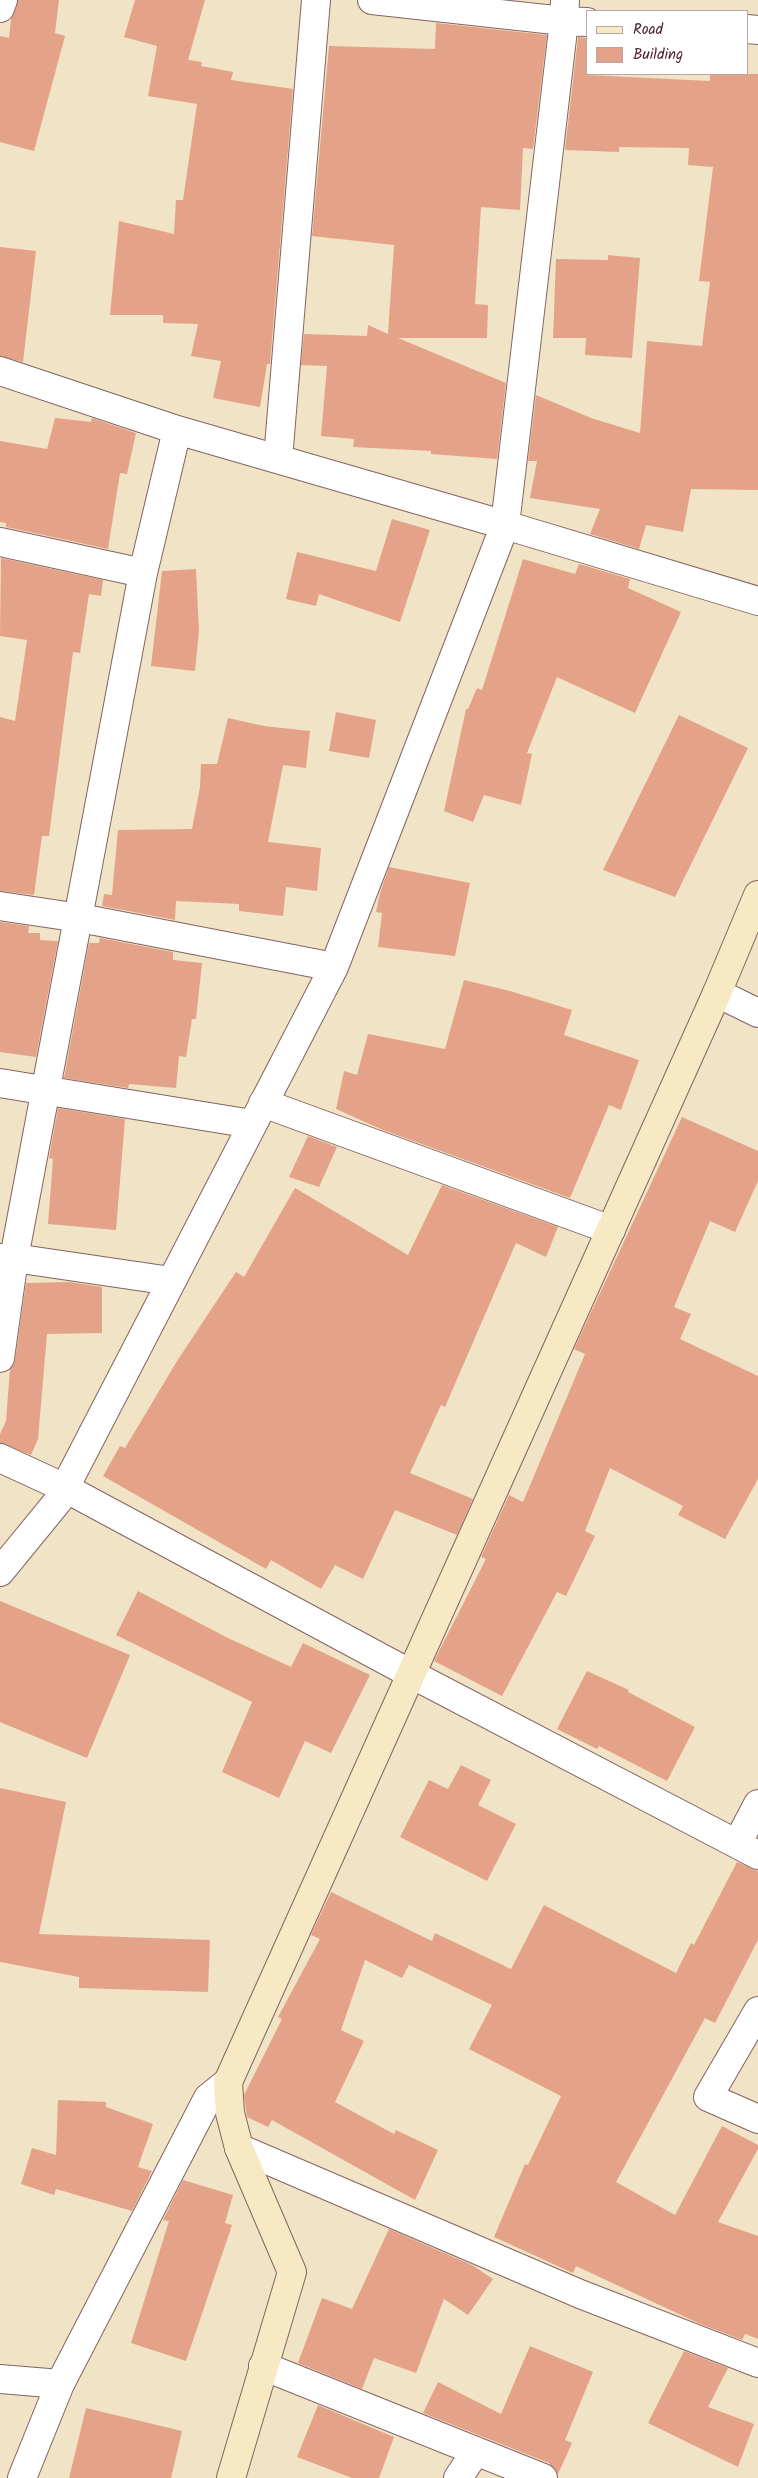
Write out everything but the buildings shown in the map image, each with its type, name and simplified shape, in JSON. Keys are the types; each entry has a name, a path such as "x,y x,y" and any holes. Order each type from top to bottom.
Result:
{"main road":[{"path":"231,2478 292,2272 239,2148 230,2112 228,2082 717,993 758,895"}],"street":[{"path":"0,8 3,0"},
{"path":"278,459 316,0"},
{"path":"0,1572 58,1501 334,967 505,525 572,15 372,0"},
{"path":"0,371 177,430 758,601"},
{"path":"0,1358 7,1258 47,1091 143,573 177,430"},
{"path":"0,542 143,573"},
{"path":"0,906 80,918 334,967"},
{"path":"717,993 758,1012"},
{"path":"0,1084 47,1091 258,1113 611,1230"},
{"path":"7,1258 171,1281"},
{"path":"0,1458 65,1488 412,1675 748,1849 758,1804"},
{"path":"758,2011 708,2097 758,2119"},
{"path":"22,2478 60,2384 208,2098 228,2082"},
{"path":"239,2148 580,2294 758,2363"},
{"path":"263,2366 543,2478"},
{"path":"0,2379 60,2384"},
{"path":"458,2478 476,2451"}]}
